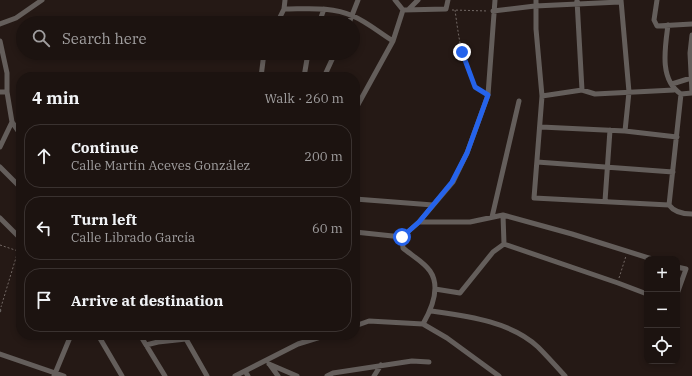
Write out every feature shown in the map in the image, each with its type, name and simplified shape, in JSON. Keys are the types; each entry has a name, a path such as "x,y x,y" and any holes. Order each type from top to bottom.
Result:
{"street":[{"path":"19,16 42,0"},
{"path":"280,16 284,9 285,0"},
{"path":"284,9 324,9 353,16 358,0"},
{"path":"395,0 403,10"},
{"path":"409,9 418,0"},
{"path":"403,10 446,10 448,0"},
{"path":"360,233 402,237 419,222 455,176 467,153 488,95 495,0"},
{"path":"536,0 535,6 542,96 534,198 669,205 672,209 684,214 692,214"},
{"path":"657,0 654,20 657,26 692,24"},
{"path":"493,11 576,2 620,1 629,92 625,130"},
{"path":"576,2 582,90"},
{"path":"322,16 324,9"},
{"path":"360,101 393,41 403,10"},
{"path":"0,24 16,18"},
{"path":"360,20 393,41"},
{"path":"668,26 664,61 674,90"},
{"path":"542,96 582,90 595,94 674,90 681,94 692,93 692,35"},
{"path":"0,41 6,73 7,92 12,122 16,128"},
{"path":"262,72 263,60"},
{"path":"304,72 306,60"},
{"path":"326,72 332,60"},
{"path":"672,84 691,78"},
{"path":"0,92 7,92"},
{"path":"669,205 681,94"},
{"path":"492,217 519,101"},
{"path":"0,147 12,122"},
{"path":"540,128 625,130 677,137"},
{"path":"605,201 610,130"},
{"path":"537,162 673,172"},
{"path":"0,167 16,183"},
{"path":"360,199 433,205"},
{"path":"419,222 470,222 504,215 644,256"},
{"path":"504,215 504,244"},
{"path":"0,218 16,234"},
{"path":"402,237 403,248 430,271 435,289 431,311 423,324"},
{"path":"504,244 618,282 644,293"},
{"path":"435,289 460,293 493,252 504,244"},
{"path":"680,268 686,269 680,286"},
{"path":"431,311 477,318 510,330 537,346 565,376"},
{"path":"360,324 368,321 423,324 446,338 499,376"},
{"path":"54,375 69,340"},
{"path":"101,340 122,376"},
{"path":"143,340 165,376"},
{"path":"146,345 177,340"},
{"path":"187,340 206,376"},
{"path":"235,376 267,362 298,344 311,340"},
{"path":"0,354 54,375 64,376"},
{"path":"327,376 333,373 381,365 412,361 429,362"},
{"path":"267,362 278,376"},
{"path":"267,362 297,376"},
{"path":"374,376 381,365"},
{"path":"245,371 248,376"}],"path":[{"path":"446,10 493,11"},
{"path":"455,10 462,52 475,87 488,95"},
{"path":"0,245 16,250"},
{"path":"618,282 627,251"},
{"path":"0,311 16,258"}],"route":[{"path":"402,237 419,222 452,182 467,153 488,95 475,87 462,52"}]}
